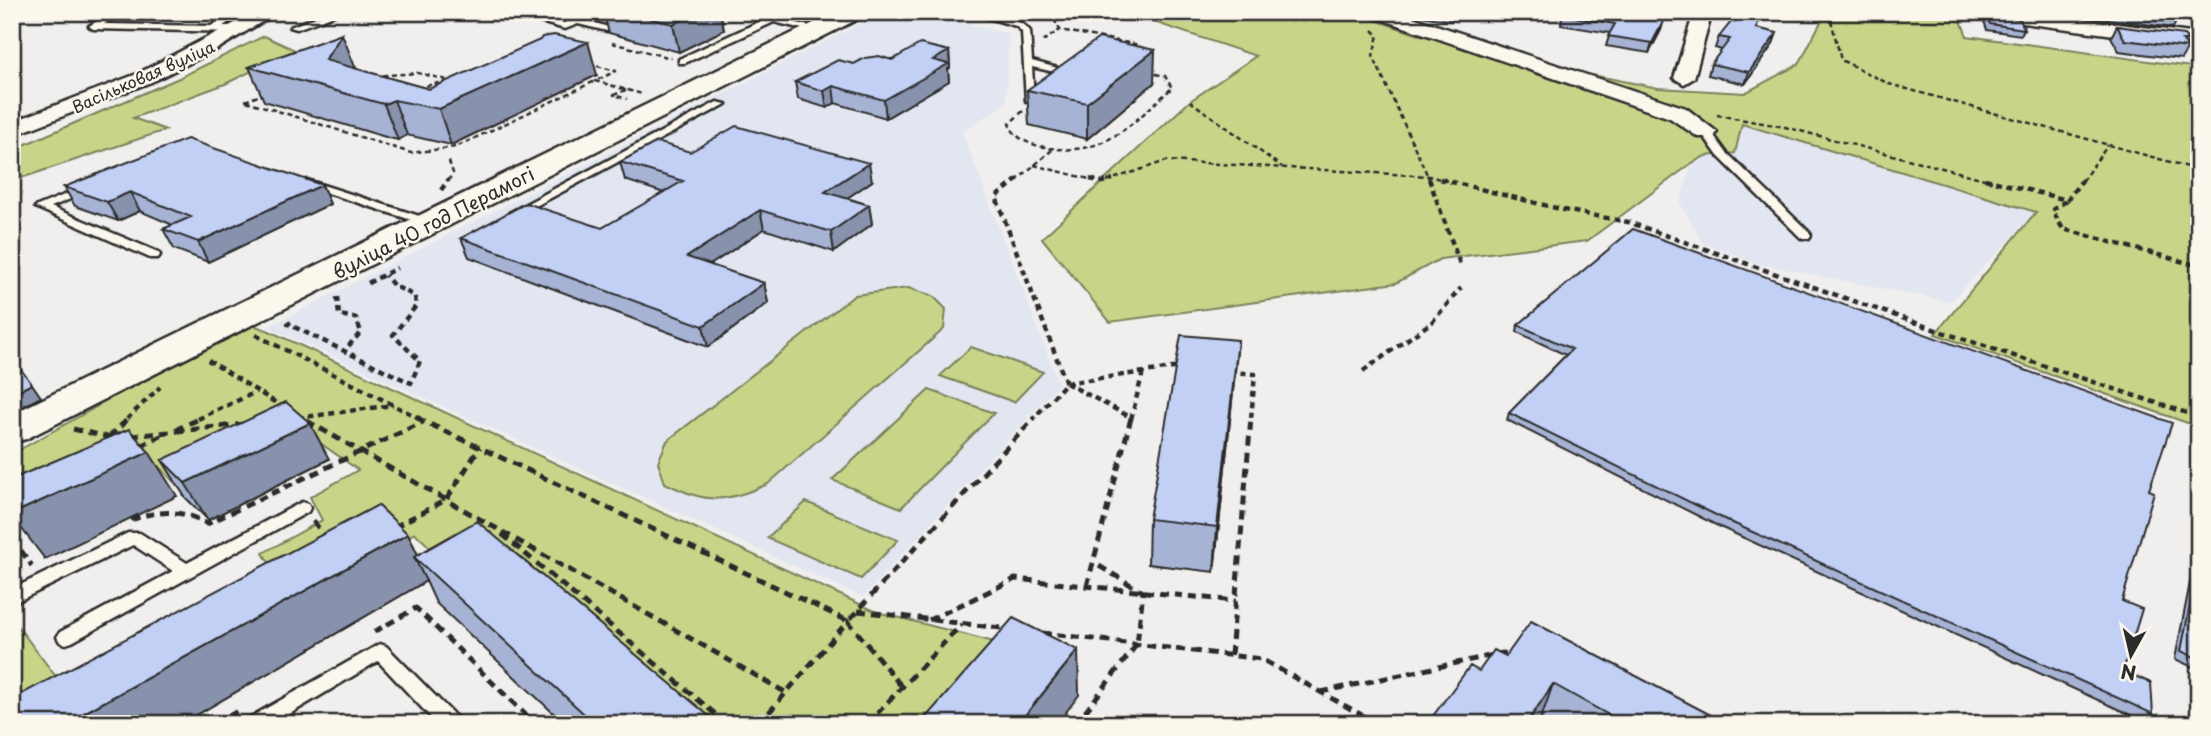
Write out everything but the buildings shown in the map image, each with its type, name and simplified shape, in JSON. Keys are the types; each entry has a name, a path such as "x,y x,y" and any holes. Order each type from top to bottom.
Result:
{"street":[{"name":"Васільковая вуліца","path":"12,129 141,80 241,21 269,12"},
{"name":"вуліца 40 год Перамогі","path":"12,430 435,209 854,12"},
{"path":"1684,78 1703,12"},
{"path":"1976,12 2199,40"},
{"path":"1374,20 1581,81 1678,113 1706,132"}],"lane":[{"path":"119,12 93,26 213,29 241,21"},
{"path":"294,27 338,12"},
{"path":"509,12 565,26 597,12"},
{"path":"746,12 818,30"},
{"path":"971,12 1019,24 1026,31 1029,99 1038,92"},
{"path":"682,61 773,19"},
{"path":"213,29 241,21"},
{"path":"577,21 607,28"},
{"path":"1029,63 1067,72 1048,85"},
{"path":"503,219 721,104"},
{"path":"1706,132 1722,154 1805,235"},
{"path":"299,181 435,209"},
{"path":"96,185 41,207 154,255"},
{"path":"66,637 302,508"},
{"path":"12,597 134,537 186,571"},
{"path":"256,724 380,651 443,722"}],"path":[{"path":"1050,12 1060,30 1139,45 1144,53"},
{"path":"1829,12 1841,60 1889,84 2199,170"},
{"path":"1374,20 1378,35 1373,56 1390,87 1429,176 1460,264"},
{"path":"270,91 245,101 411,153 456,147 616,71 581,62"},
{"path":"1030,106 1009,124 1014,135 1029,144 1052,150 1092,150 1107,144 1172,88 1165,76 1138,70"},
{"path":"370,76 418,73 447,81"},
{"path":"409,95 417,89 456,81"},
{"path":"595,81 624,89"},
{"path":"1190,101 1282,167"},
{"path":"1706,132 1701,112 1785,127 2067,200"},
{"path":"2108,145 2067,200 2052,211 2063,229 2199,266"},
{"path":"1052,150 996,197 1066,383 1132,418"},
{"path":"435,209 453,173 448,159"},
{"path":"1034,165 1103,182 1166,161 1429,176 1564,210 1629,222 1942,332 2199,417"},
{"path":"361,286 401,266"},
{"path":"300,317 288,324 411,383 420,361 413,351 393,335 416,306 415,296 393,285 385,275"},
{"path":"1363,371 1432,321 1461,288"},
{"path":"325,304 349,292"},
{"path":"337,298 339,315 356,318 361,332 345,350"},
{"path":"255,334 424,421 848,621 902,687"},
{"path":"196,352 256,392 785,692"},
{"path":"759,724 857,610 1066,383 1171,367 1185,368"},
{"path":"1227,371 1255,374 1231,655"},
{"path":"1087,586 1143,372"},
{"path":"98,447 167,381"},
{"path":"131,450 256,392"},
{"path":"288,419 394,404"},
{"path":"125,523 148,512 197,515 207,524 284,485 364,453 424,421"},
{"path":"67,427 108,438 248,423"},
{"path":"388,531 446,500 480,447"},
{"path":"493,527 727,724"},
{"path":"12,538 33,566 44,561"},
{"path":"1094,563 1143,592"},
{"path":"928,620 1015,579 1236,601"},
{"path":"1076,724 1137,644 1143,592"},
{"path":"857,610 1016,630"},
{"path":"867,724 962,624"},
{"path":"1029,632 1261,659 1380,722 1378,724"},
{"path":"1321,692 1503,653 1522,657"}],"shaded area":[{"path":"883,12 920,12 1009,34 1006,103 962,132 1059,384 863,597 268,327"},
{"path":"1741,124 2036,212 1950,302 1755,263 1703,243 1680,203 1692,163 1705,156 1735,153"}],"green space":[{"path":"1124,12 1352,12 1416,34 1537,64 1658,88 1745,93 1799,64 1826,12 1915,12 1960,18 1967,36 2199,68 2199,427 1935,334 2036,212 1742,124 1735,153 1705,156 1692,163 1587,241 1440,259 1396,283 1110,322 1042,238 1190,101 1256,56"},
{"path":"264,36 295,50 225,84 133,118 166,130 12,181 12,150 179,78"},
{"path":"908,288 933,296 946,309 944,329 768,484 739,495 716,499 693,495 665,483 658,462 667,441 855,295"},
{"path":"246,323 267,330 877,612 1018,648 953,724 707,724 456,572 415,533 73,724 12,724 12,626 16,624 57,678 269,563 263,553 322,520 310,497 358,470 306,433 183,492 159,466 12,534 12,454 98,406 81,402"},
{"path":"971,347 1043,372 1014,402 940,376"},
{"path":"929,390 994,413 901,508 832,480"},
{"path":"806,502 898,540 861,579 767,538"}]}
